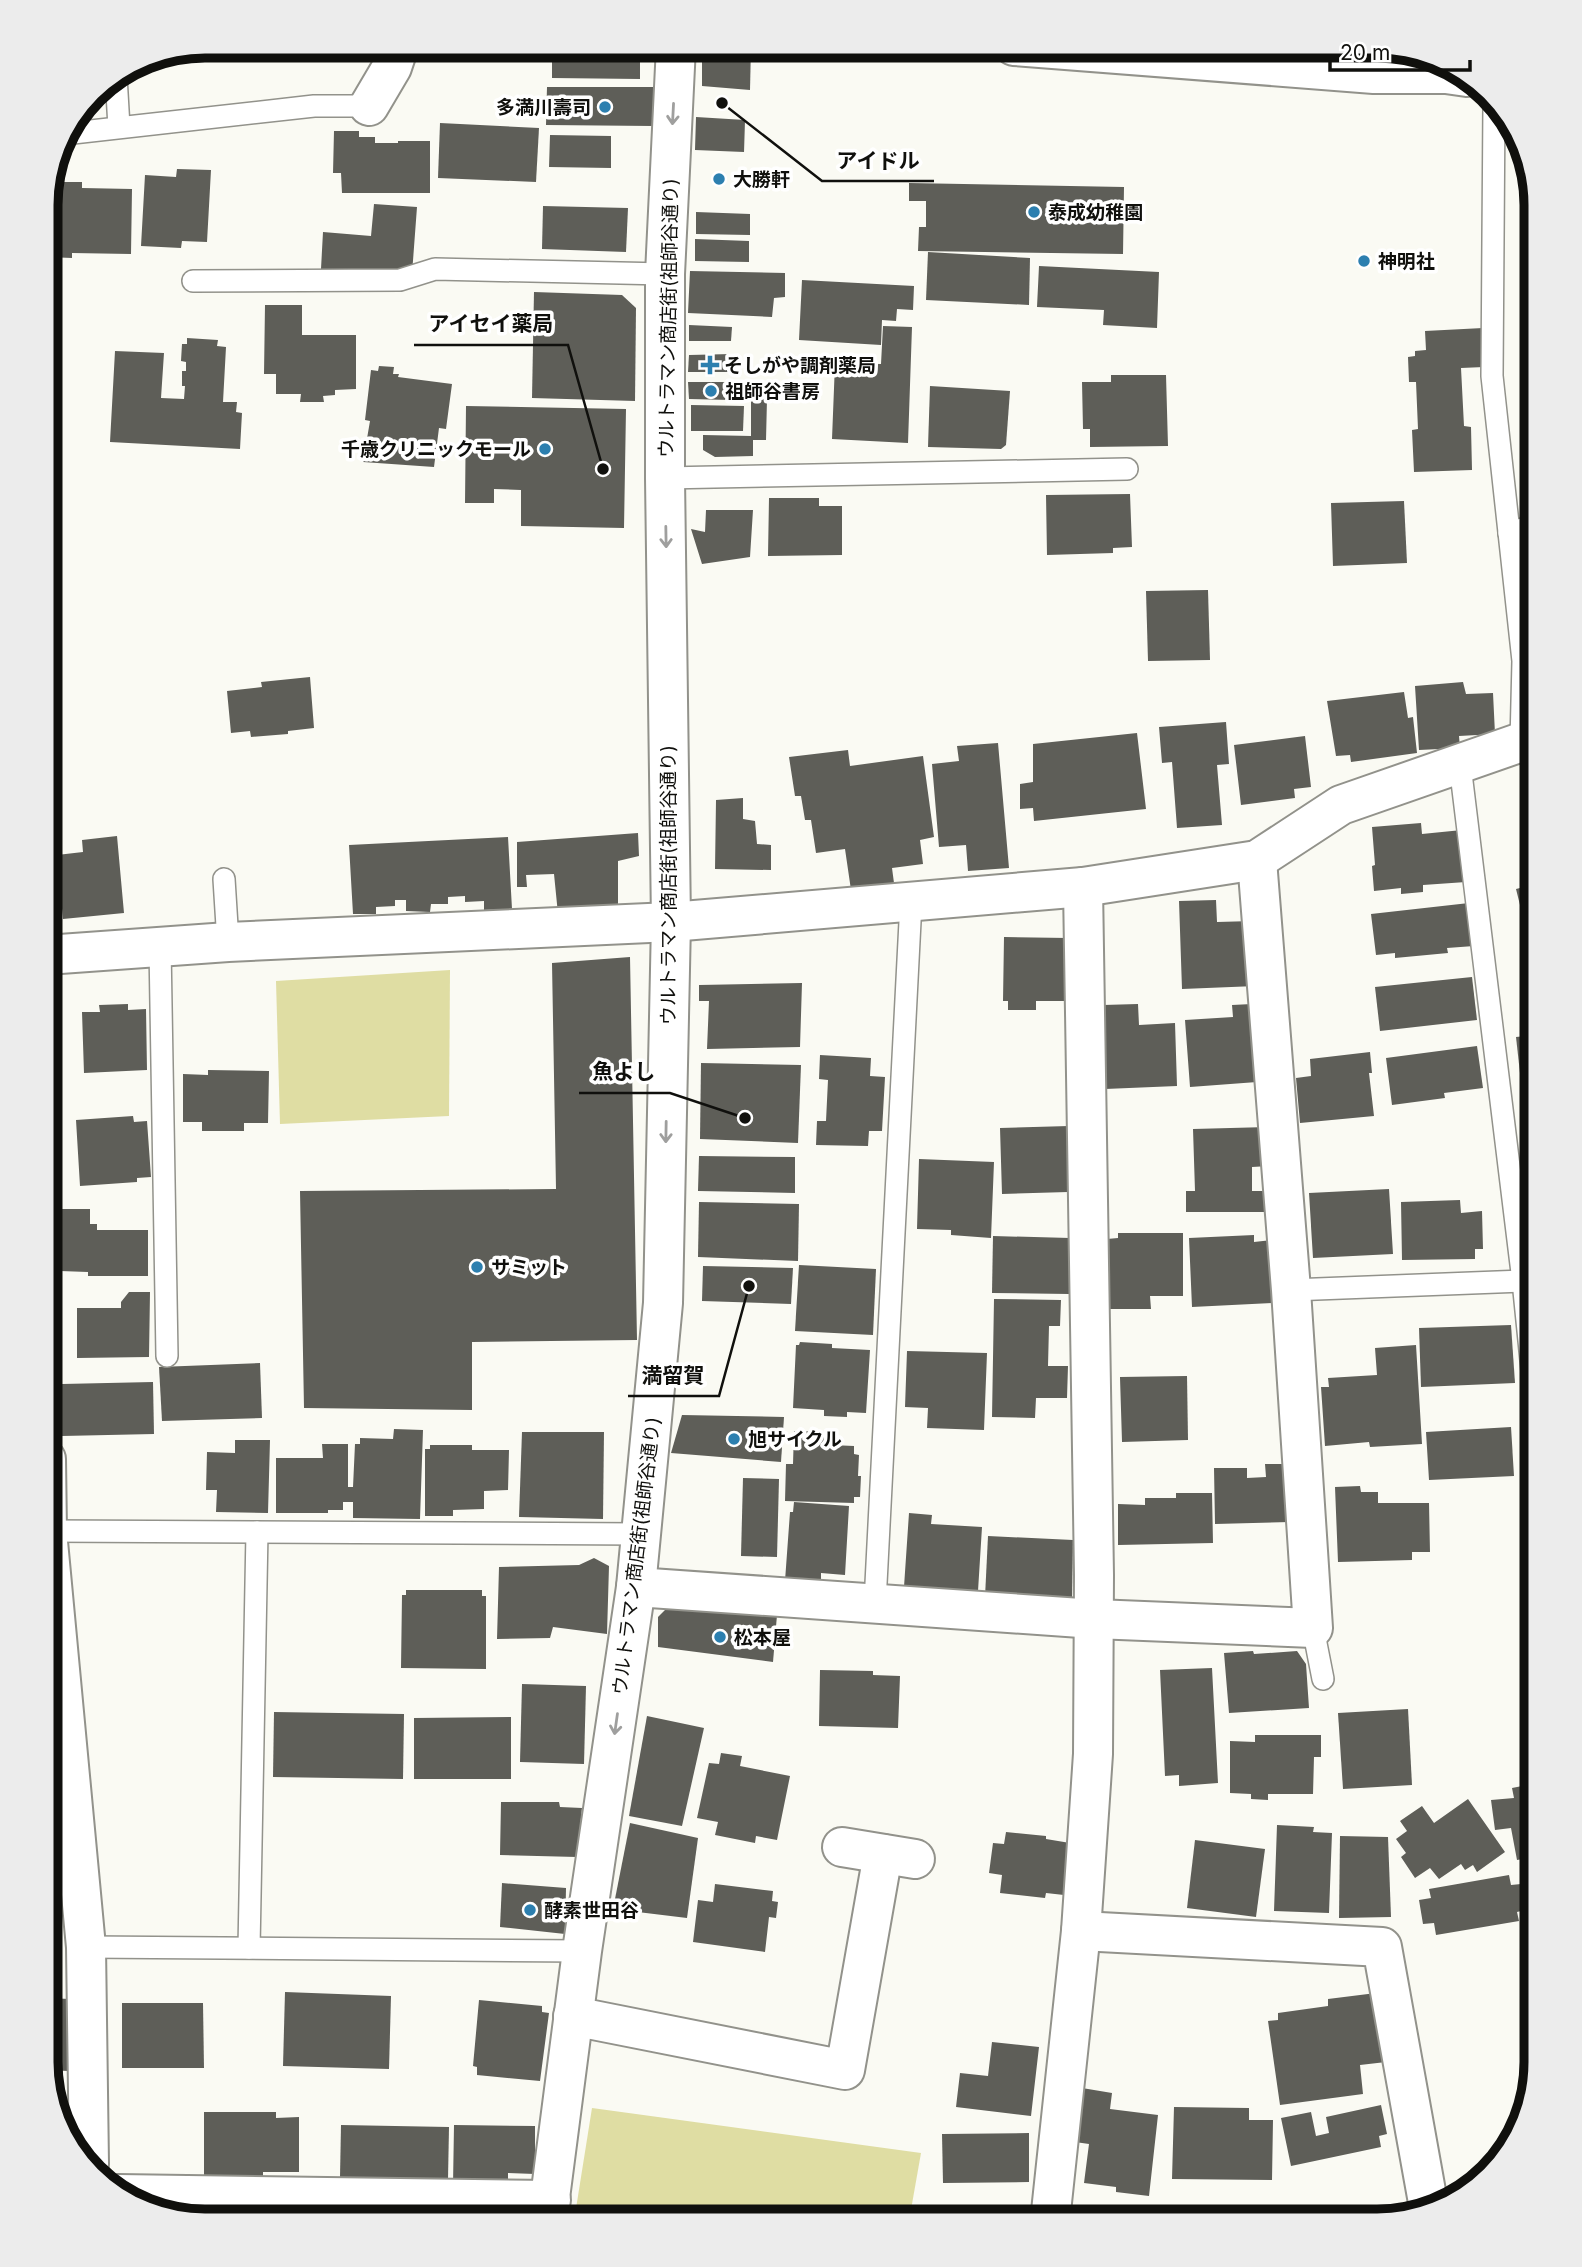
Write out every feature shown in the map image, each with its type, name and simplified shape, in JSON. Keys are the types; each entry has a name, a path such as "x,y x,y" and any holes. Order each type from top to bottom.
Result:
{"street":[{"path":"369,106 395,58"},
{"name":"ウルトラマン商店街(祖師谷通り)","path":"549,2209 582,1951 636,1587 663,1303 671,922 665,274 675,58"},
{"path":"1168,58 1374,74 1440,72"},
{"path":"58,954 228,942 671,922 1083,887 1257,860 1341,805 1524,742"},
{"path":"636,1587 1095,1619 1313,1628 1291,1290 1257,860"},
{"path":"1050,2209 1081,1931 1093,1754 1095,1619 1083,887"},
{"path":"58,1648 86,1947 89,2153"},
{"path":"573,2016 845,2070 899,1857 842,1847"},
{"path":"1081,1931 1382,1947 1428,2200"},
{"path":"139,2194 501,2209"}],"lane":[{"path":"117,87 119,127"},
{"path":"77,132 314,106 369,106"},
{"path":"1494,115 1492,376 1524,661"},
{"path":"193,281 400,280 435,269 665,274"},
{"path":"665,478 1127,469"},
{"path":"1509,533 1524,529"},
{"path":"1460,765 1524,1291"},
{"path":"224,879 228,942"},
{"path":"875,1603 911,902"},
{"path":"160,947 167,1356"},
{"path":"1291,1290 1523,1281"},
{"path":"58,1531 642,1534"},
{"path":"249,1948 257,1532"},
{"path":"1313,1628 1323,1679"},
{"path":"86,1947 582,1951"}],"shaded area":[{"path":"450,970 449,1116 280,1124 276,981"},
{"path":"592,2108 921,2153 911,2209 576,2209"}],"building":[{"path":"552,58 640,58 640,79 552,78"},
{"path":"702,58 751,58 750,90 702,86"},
{"path":"547,87 654,87 653,126 546,125"},
{"path":"696,117 745,120 744,152 695,150"},
{"path":"440,123 539,128 536,182 438,178"},
{"path":"334,131 359,131 359,137 375,137 375,143 430,141 430,193 342,193 341,173 333,173"},
{"path":"550,135 611,136 611,168 549,167"},
{"path":"177,169 211,170 207,242 182,241 181,248 141,246 145,175 176,177"},
{"path":"60,182 82,182 82,188 132,189 131,254 72,253 72,258 58,257"},
{"path":"909,183 1124,187 1123,254 918,251 919,227 926,227 926,201 909,201"},
{"path":"374,204 417,207 412,274 321,269 323,232 371,236"},
{"path":"543,206 628,208 626,252 542,249"},
{"path":"696,212 750,214 750,235 696,234"},
{"path":"695,239 749,241 749,262 695,261"},
{"path":"928,252 1030,258 1029,305 926,300"},
{"path":"1039,266 1159,272 1157,328 1103,325 1104,310 1037,307"},
{"path":"690,271 785,273 785,297 774,298 772,317 688,313"},
{"path":"802,280 914,286 913,310 897,309 896,321 882,320 881,345 799,340"},
{"path":"534,292 622,295 636,308 635,401 532,398"},
{"path":"265,305 302,305 302,335 356,335 356,389 335,390 335,395 323,396 324,402 300,402 301,394 276,394 276,374 264,374"},
{"path":"689,325 732,327 731,341 689,341"},
{"path":"883,326 912,327 908,443 832,439 835,363 881,364"},
{"path":"1483,328 1484,367 1461,368 1464,426 1471,427 1472,470 1414,472 1412,430 1418,429 1416,382 1409,382 1408,357 1415,356 1415,351 1426,350 1425,331"},
{"path":"187,338 218,340 217,346 226,347 223,402 237,402 236,412 242,413 240,449 110,442 115,351 164,353 161,398 184,399 182,371 186,371 186,362 181,361 182,344 187,344"},
{"path":"732,354 732,372 688,372 689,355"},
{"path":"379,366 394,367 393,374 399,374 398,377 452,384 446,429 439,428 434,467 363,462 370,421 365,420 371,370 378,371"},
{"path":"1111,375 1166,375 1168,446 1090,447 1090,429 1083,429 1082,382 1111,382"},
{"path":"688,382 730,382 730,400 689,399"},
{"path":"930,386 1010,391 1006,445 1001,449 928,447"},
{"path":"751,398 767,399 766,440 753,440 753,456 715,457 703,450 703,435 751,436"},
{"path":"691,405 744,406 743,431 691,431"},
{"name":"千歳クリニックモール","path":"466,406 626,409 624,528 521,526 521,490 494,489 494,503 465,503"},
{"path":"1522,423 1524,423 1524,456"},
{"path":"1130,494 1132,547 1113,548 1113,553 1047,555 1046,495"},
{"path":"769,498 819,498 819,506 842,506 842,555 768,556"},
{"path":"1404,501 1407,563 1333,566 1331,503"},
{"path":"706,510 753,510 750,557 702,564 691,529 705,532"},
{"path":"1208,590 1210,660 1148,661 1146,591"},
{"path":"310,677 314,728 288,731 288,734 251,737 250,731 231,733 227,691 262,687 261,682"},
{"path":"1463,682 1466,694 1493,693 1495,734 1459,736 1460,748 1419,750 1415,686"},
{"path":"1404,692 1408,718 1413,717 1417,753 1351,762 1350,755 1336,756 1327,701"},
{"path":"1226,722 1229,764 1217,765 1222,825 1177,828 1172,762 1162,763 1159,727"},
{"path":"1137,733 1146,809 1034,821 1033,808 1020,809 1020,784 1033,782 1033,744"},
{"path":"1305,736 1311,787 1294,789 1295,798 1241,805 1234,745"},
{"path":"998,743 1009,868 968,871 966,845 939,847 932,764 959,761 957,746"},
{"path":"848,750 850,766 923,756 934,837 920,840 923,864 892,868 894,883 851,890 845,849 816,853 811,820 805,820 801,796 795,796 789,757"},
{"path":"743,798 743,819 755,821 757,844 771,845 771,870 715,869 716,800"},
{"path":"1421,823 1422,834 1462,830 1466,882 1423,885 1423,892 1401,894 1401,888 1374,891 1372,827"},
{"path":"638,833 639,856 618,861 618,910 558,914 554,874 526,875 527,887 517,887 517,842"},
{"path":"117,836 124,913 63,919 58,855 83,852 82,840"},
{"path":"508,837 512,909 484,910 484,901 465,902 465,896 448,897 448,904 431,904 430,912 406,911 406,900 395,900 395,906 376,907 376,914 353,914 349,845"},
{"path":"1524,887 1524,921 1516,889"},
{"path":"1216,900 1217,922 1253,921 1256,986 1182,989 1179,901"},
{"path":"1469,903 1474,946 1447,948 1448,953 1395,958 1395,953 1376,955 1371,914"},
{"path":"1004,937 1068,938 1067,1001 1036,1001 1036,1010 1008,1010 1008,1001 1003,1001"},
{"path":"630,957 637,1340 472,1342 472,1410 304,1408 300,1191 556,1189 552,963"},
{"path":"1472,977 1477,1020 1380,1031 1375,987"},
{"path":"802,983 800,1047 707,1049 709,1001 699,1001 699,985"},
{"path":"128,1004 128,1010 146,1009 147,1070 84,1073 82,1012 100,1012 99,1005"},
{"path":"1138,1004 1139,1025 1175,1023 1177,1086 1105,1089 1103,1005"},
{"path":"1252,1004 1257,1082 1190,1087 1185,1020 1233,1017 1232,1005"},
{"path":"1524,1036 1524,1109 1516,1037"},
{"path":"1477,1046 1483,1088 1444,1093 1445,1098 1392,1105 1386,1058"},
{"path":"1370,1052 1372,1073 1369,1073 1374,1116 1300,1123 1296,1078 1311,1076 1310,1059"},
{"path":"820,1055 871,1058 870,1076 885,1077 882,1131 869,1131 868,1146 816,1145 817,1121 826,1121 828,1080 819,1079"},
{"path":"701,1063 801,1065 798,1143 700,1139"},
{"path":"208,1070 269,1071 268,1123 244,1123 244,1131 202,1131 202,1122 183,1122 183,1074 208,1075"},
{"path":"133,1116 134,1122 147,1121 151,1177 137,1178 137,1182 80,1186 76,1120"},
{"path":"1069,1126 1071,1168 1068,1169 1068,1192 1002,1194 1000,1128"},
{"path":"1268,1127 1269,1166 1252,1167 1252,1191 1273,1191 1273,1212 1186,1212 1186,1191 1195,1191 1193,1129"},
{"path":"699,1156 795,1157 795,1193 698,1191"},
{"path":"919,1159 994,1162 991,1238 951,1235 951,1230 917,1229"},
{"path":"1389,1189 1393,1254 1313,1258 1309,1193"},
{"path":"1460,1200 1461,1213 1482,1211 1483,1249 1475,1249 1475,1259 1402,1260 1401,1202"},
{"path":"699,1202 799,1204 798,1261 698,1257"},
{"path":"61,1209 90,1209 90,1224 97,1224 97,1230 148,1230 148,1276 88,1276 88,1272 60,1271"},
{"path":"1118,1233 1183,1233 1183,1296 1150,1296 1151,1309 1107,1309 1107,1239 1118,1238"},
{"path":"1254,1235 1254,1242 1273,1240 1273,1303 1192,1307 1189,1238"},
{"path":"993,1236 1070,1238 1069,1294 992,1293"},
{"path":"799,1265 876,1269 873,1335 795,1331"},
{"path":"703,1266 793,1268 791,1304 702,1301"},
{"path":"129,1292 150,1292 149,1357 77,1358 77,1308 121,1308 121,1302"},
{"path":"994,1299 1061,1300 1060,1326 1049,1326 1048,1366 1068,1366 1067,1398 1036,1398 1035,1418 992,1417"},
{"path":"1511,1325 1515,1383 1421,1387 1419,1328"},
{"path":"800,1342 832,1344 832,1348 870,1350 866,1413 847,1412 847,1417 824,1416 824,1410 793,1408 796,1345"},
{"path":"1416,1345 1422,1444 1370,1447 1369,1442 1325,1446 1321,1387 1329,1387 1328,1378 1377,1375 1375,1348"},
{"path":"907,1351 987,1353 984,1430 927,1428 928,1408 905,1407"},
{"path":"260,1363 262,1418 162,1421 159,1367"},
{"path":"1187,1376 1188,1440 1122,1442 1120,1377"},
{"path":"153,1382 154,1434 62,1436 62,1384"},
{"path":"682,1415 784,1417 781,1462 671,1453"},
{"path":"1511,1427 1514,1476 1429,1480 1426,1432"},
{"path":"394,1429 423,1430 420,1519 353,1518 353,1502 343,1502 343,1510 328,1510 328,1513 276,1513 276,1458 323,1458 322,1444 348,1444 348,1487 353,1487 355,1444 360,1444 360,1438 393,1439"},
{"path":"794,1431 831,1432 831,1445 854,1446 854,1454 859,1455 858,1476 861,1476 860,1497 854,1497 854,1503 785,1501 786,1464 793,1464"},
{"path":"522,1432 604,1432 603,1519 519,1517"},
{"path":"235,1440 270,1440 268,1513 216,1512 217,1490 206,1490 207,1452 235,1453"},
{"path":"430,1445 472,1445 472,1450 509,1450 508,1490 484,1491 484,1509 453,1510 453,1516 425,1516 425,1449 430,1449"},
{"path":"1265,1464 1289,1464 1290,1522 1215,1524 1214,1468 1247,1468 1247,1478 1266,1477"},
{"path":"743,1478 779,1479 777,1557 741,1556"},
{"path":"1360,1486 1361,1492 1378,1492 1378,1503 1429,1503 1430,1552 1412,1552 1412,1560 1338,1562 1335,1487"},
{"path":"1176,1493 1212,1493 1213,1543 1118,1545 1118,1504 1145,1505 1145,1498 1176,1498"},
{"path":"794,1502 849,1506 845,1575 821,1573 821,1580 794,1578 793,1582 785,1581 790,1512 793,1512"},
{"path":"909,1513 932,1515 931,1524 982,1527 978,1591 904,1587"},
{"path":"988,1536 1073,1540 1072,1600 985,1597"},
{"path":"594,1558 609,1566 607,1634 553,1627 550,1638 497,1639 499,1567 579,1565"},
{"path":"406,1590 482,1590 482,1596 486,1596 486,1669 401,1668 402,1595 406,1595"},
{"path":"669,1606 777,1615 773,1662 658,1647 658,1617"},
{"path":"1253,1651 1254,1654 1297,1651 1306,1664 1309,1708 1229,1713 1224,1653"},
{"path":"1212,1668 1218,1783 1179,1786 1179,1775 1165,1776 1160,1670"},
{"path":"820,1670 873,1671 873,1675 900,1676 898,1728 819,1726"},
{"path":"522,1684 586,1686 584,1764 520,1762"},
{"path":"1408,1709 1412,1785 1343,1789 1338,1713"},
{"path":"274,1712 404,1714 403,1779 273,1777"},
{"path":"647,1716 704,1728 682,1826 629,1816"},
{"path":"511,1717 511,1779 414,1779 414,1718"},
{"path":"1255,1735 1321,1735 1321,1757 1314,1757 1313,1794 1268,1794 1268,1800 1251,1799 1251,1794 1230,1793 1230,1741 1255,1742"},
{"path":"721,1753 742,1756 740,1766 790,1776 777,1840 756,1836 755,1843 715,1835 718,1822 697,1818 709,1763 719,1764"},
{"path":"58,1758 60,1819 58,1819"},
{"path":"1524,1786 1524,1859 1517,1860 1511,1828 1495,1830 1491,1800 1514,1798 1512,1788"},
{"path":"1468,1799 1505,1852 1477,1872 1473,1865 1465,1870 1461,1864 1439,1879 1430,1868 1415,1878 1401,1857 1406,1853 1396,1839 1407,1831 1400,1821 1422,1806 1434,1823"},
{"path":"501,1802 559,1802 560,1807 582,1808 577,1857 500,1855"},
{"path":"630,1823 698,1838 687,1918 613,1909"},
{"path":"1277,1825 1314,1827 1313,1832 1332,1833 1329,1913 1274,1911"},
{"path":"1006,1832 1046,1836 1046,1839 1070,1843 1064,1895 1046,1893 1045,1898 1000,1893 1002,1875 989,1873 993,1843 1004,1844"},
{"path":"1340,1836 1388,1837 1391,1917 1339,1918"},
{"path":"1195,1840 1265,1849 1256,1917 1187,1908"},
{"path":"1509,1875 1511,1885 1521,1884 1524,1910 1517,1912 1519,1921 1436,1935 1434,1923 1423,1924 1419,1900 1431,1898 1429,1889"},
{"path":"502,1883 566,1888 565,1934 500,1927"},
{"path":"715,1884 773,1891 772,1901 778,1902 776,1918 769,1917 765,1952 693,1942 698,1900 713,1902"},
{"path":"285,1992 391,1996 389,2069 283,2066"},
{"path":"1376,1993 1386,2062 1360,2065 1363,2094 1280,2105 1268,2021 1278,2020 1278,2013 1328,2006 1328,1999"},
{"path":"58,1998 70,1999 68,2071 58,2071"},
{"path":"479,2000 542,2006 542,2012 549,2013 540,2081 477,2075 477,2067 473,2066"},
{"path":"122,2003 203,2003 204,2068 122,2068"},
{"path":"992,2042 1039,2047 1031,2116 956,2107 960,2073 988,2076"},
{"path":"1082,2088 1112,2093 1110,2109 1158,2115 1149,2196 1116,2192 1116,2187 1084,2183 1089,2144 1075,2142"},
{"path":"1381,2105 1387,2134 1379,2136 1381,2147 1291,2166 1281,2118 1311,2112 1316,2136 1329,2133 1326,2117"},
{"path":"1174,2107 1249,2108 1249,2120 1273,2120 1272,2180 1172,2179"},
{"path":"204,2112 276,2112 276,2118 299,2117 299,2172 263,2172 263,2185 241,2186 241,2176 204,2176"},
{"path":"341,2125 449,2127 448,2179 340,2177"},
{"path":"454,2125 535,2126 535,2174 508,2173 508,2186 453,2185"},
{"path":"1029,2133 1029,2182 943,2183 942,2134"}],"place":[{"name":"アイドル","path":"722,103"},
{"name":"多満川壽司","path":"605,107"},
{"name":"大勝軒","path":"719,179"},
{"name":"泰成幼稚園","path":"1034,212"},
{"name":"神明社","path":"1364,261"},
{"name":"そしがや調剤薬局","path":"710,365"},
{"name":"祖師谷書房","path":"711,391"},
{"name":"千歳クリニックモール","path":"545,449"},
{"name":"アイセイ薬局","path":"603,469"},
{"name":"魚よし","path":"745,1118"},
{"name":"サミット","path":"477,1267"},
{"name":"満留賀","path":"749,1286"},
{"name":"旭サイクル","path":"734,1439"},
{"name":"松本屋","path":"720,1637"},
{"name":"酵素世田谷","path":"530,1910"}]}
